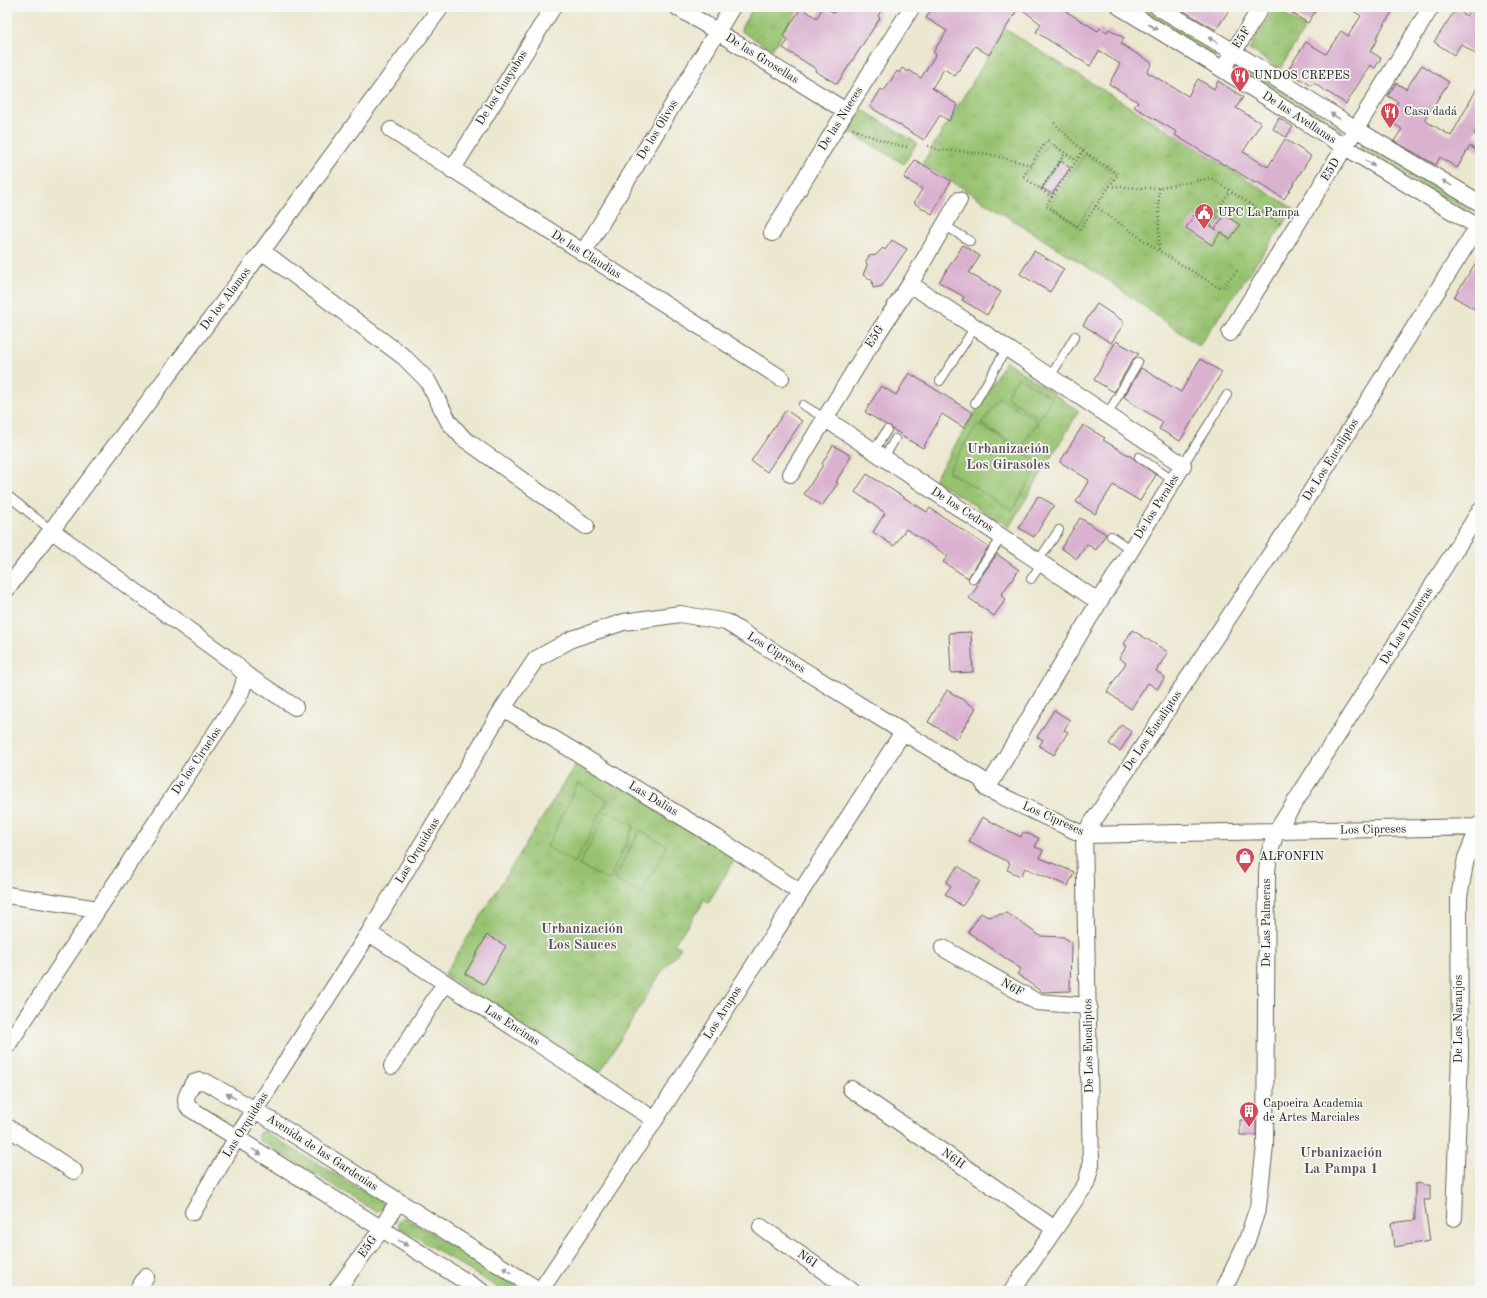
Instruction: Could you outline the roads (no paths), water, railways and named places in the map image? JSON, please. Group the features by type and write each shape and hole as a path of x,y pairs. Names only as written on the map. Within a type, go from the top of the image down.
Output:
{"street":[{"name":"De los Alamos","path":"7,589 262,251 441,7"},
{"name":"De los Guayabos","path":"452,170 553,7"},
{"name":"De las Grosellas","path":"677,7 717,32 842,117"},
{"name":"De los Olivos","path":"583,253 732,7"},
{"name":"De las Nueces","path":"772,233 842,117 912,7"},
{"name":"De las Avellanas","path":"1120,7 1222,69 1345,147 1479,226"},
{"name":"De las Avellanas","path":"1158,7 1234,52 1356,129 1480,203"},
{"name":"E5F","path":"1222,69 1261,7"},
{"name":"E5D","path":"1230,332 1431,7"},
{"name":"De las Claudias","path":"391,130 781,378"},
{"name":"E5G","path":"791,474 867,350 910,284 959,200"},
{"name":"De Los Eucaliptos","path":"1012,1291 1086,1184 1090,1175 1089,1006 1084,835 1286,531 1479,226"},
{"path":"262,251 404,357 427,380 449,422 463,438 586,526"},
{"name":"De los Perales","path":"910,284 1183,465 987,789"},
{"name":"De los Cedros","path":"826,419 1099,602"},
{"name":"De Las Palmeras","path":"1223,1291 1246,1243 1258,1206 1265,1146 1267,872 1269,855 1276,832 1480,511"},
{"path":"51,530 220,652 245,674 295,707"},
{"name":"Las Orquideas","path":"193,1212 236,1139 369,933 503,708 536,659 572,639 624,622 680,614 726,622"},
{"name":"Los Cipreses","path":"726,622 981,779 987,789 1084,835 1276,832 1479,826"},
{"name":"De los Ciruelos","path":"7,1046 239,698 244,685 245,674"},
{"name":"Las Dalias","path":"503,708 717,838 800,892"},
{"name":"Los Arupos","path":"540,1291 656,1120 903,732"},
{"name":"De Los Naranjos","path":"1454,1218 1460,1055 1459,897 1466,858 1479,826"},
{"path":"7,895 98,909"},
{"name":"Las Encinas","path":"369,933 656,1120"},
{"name":"N6F","path":"942,948 1037,1002 1089,1006"},
{"path":"392,1066 445,983"},
{"name":"Avenida de las Gardenias","path":"481,1291 381,1230 189,1108 185,1099 193,1083 199,1081 206,1082 255,1110 540,1291"},
{"name":"N6H","path":"851,1089 1055,1230"},
{"path":"7,1127 74,1171"},
{"name":"E5G","path":"336,1291 381,1230 398,1201"},
{"name":"N6I","path":"761,1227 852,1291"},
{"path":"137,1291 146,1277"}],"lane":[{"path":"944,225 970,241"},
{"path":"940,381 975,327"},
{"path":"1050,377 1075,336"},
{"path":"975,403 1007,348"},
{"path":"1107,415 1138,362"},
{"path":"1183,465 1227,395"},
{"path":"803,405 826,419"},
{"path":"879,454 888,430"},
{"path":"879,454 895,438"},
{"path":"1139,457 1174,481"},
{"path":"7,495 51,530"},
{"path":"1031,579 1059,530"},
{"path":"1110,536 1131,550"},
{"path":"973,579 1002,537"}],"place":[{"name":"UNDOS CREPES","path":"1240,93"},
{"name":"Casa dadá","path":"1390,129"},
{"name":"UPC La Pampa","path":"1204,230"},
{"name":"ALFONFIN","path":"1245,874"},
{"name":"Capoeira Academia de Artes Marciales","path":"1249,1128"}],"district":[{"name":"Urbanización Los Girasoles","path":"1008,458"},
{"name":"Urbanización Los Sauces","path":"582,938"},
{"name":"Urbanización La Pampa 1","path":"1341,1162"}]}
